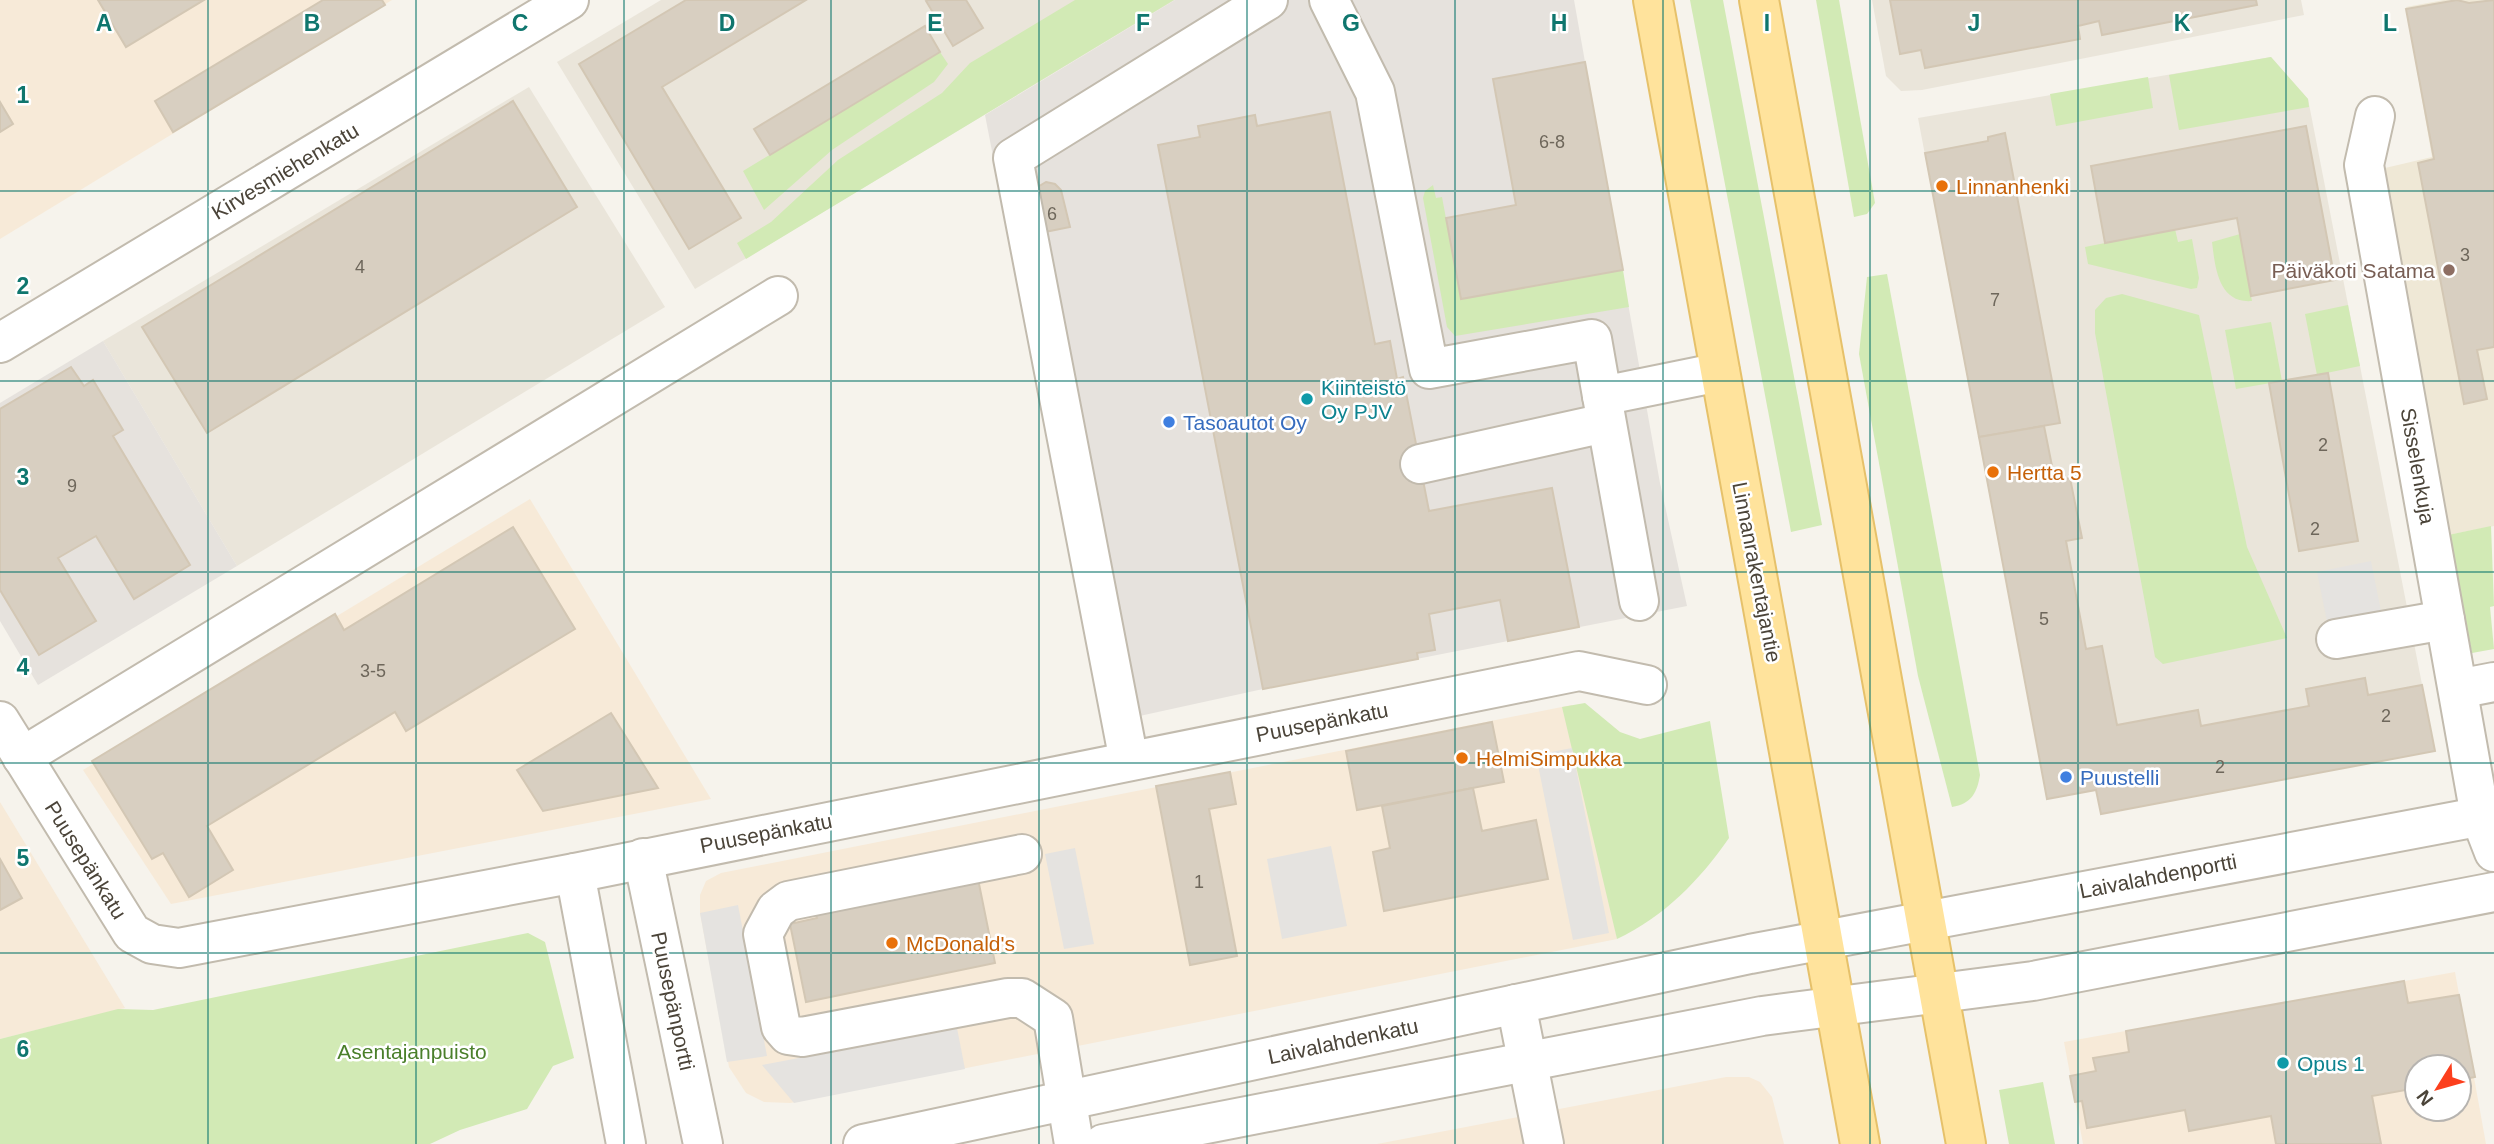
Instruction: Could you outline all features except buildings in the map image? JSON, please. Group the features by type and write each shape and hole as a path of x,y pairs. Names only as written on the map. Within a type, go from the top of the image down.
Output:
{"main road":[{"name":"Linnanrakentajantie","path":"1653,0 1860,1144"},
{"path":"1759,0 1966,1144"}],"street":[{"name":"Kirvesmiehenkatu","path":"0,343 569,0"},
{"path":"1129,761 1013,158 1268,0"},
{"path":"1329,0 1376,92 1429,369 1592,339 1639,601"},
{"name":"Sisselenkuja","path":"2375,117 2364,165 2445,620 2476,685 2487,815 2494,852"},
{"path":"22,757 778,296"},
{"path":"1420,464 1720,372"},
{"path":"2336,639 2445,620"},
{"name":"Puusepänkatu","path":"0,721 132,933 152,944 191,946 575,873 1579,671 1647,685"},
{"name":"Laivalahdenportti","path":"1823,941 2487,815"},
{"path":"1022,854 788,901 776,910 763,934 781,1027 788,1035 802,1037 1008,998 1022,998 1053,1018 1073,1144"},
{"name":"Puusepänportti","path":"643,858 704,1144"},
{"path":"575,873 626,1144"},
{"path":"1103,1144 1835,1004 2033,981 2494,892"},
{"name":"Laivalahdenkatu","path":"863,1144 1066,1101 1449,1011 1516,1004 1823,941"},
{"path":"1516,1004 1544,1144"},
{"path":"1449,1011 1462,1075"}],"shaded area":[{"path":"0,0 392,0 0,239"},
{"path":"661,0 1175,0 695,289 557,62"},
{"path":"1175,0 1574,0 1660,483 1687,606 1263,689 1103,724 985,115"},
{"path":"1872,0 2301,0 2304,15 1922,90 1901,91 1886,76"},
{"name":"Päiväkoti Satama","path":"2444,0 2494,0 2494,526 2448,535 2385,168 2432,157 2406,7"},
{"path":"2271,57 2308,99 2435,751 2101,814 2096,790 2047,799 1918,118"},
{"path":"529,87 665,307 237,566 103,341"},
{"path":"103,341 237,566 38,685 0,621 0,403"},
{"path":"530,499 711,799 171,904 83,770"},
{"path":"2371,561 2387,641 2333,651 2317,572"},
{"path":"1572,705 1617,939 790,1103 764,1102 746,1093 729,1067 700,913 700,895 706,881 721,873"},
{"path":"1572,748 1609,933 1573,940 1536,755"},
{"path":"0,802 125,1008 0,1039"},
{"path":"1331,846 1347,926 1282,939 1267,859"},
{"path":"1075,848 1094,944 1064,949 1045,854"},
{"path":"738,905 767,1056 727,1062 700,913"},
{"name":"Opus 1","path":"2455,972 2470,1053 2403,1053 2403,1123 2473,1123 2473,1072 2486,1144 2083,1144 2064,1042"},
{"path":"957,1028 965,1069 794,1103 762,1065"},
{"path":"1726,1077 1749,1077 1760,1082 1772,1097 1784,1144 1377,1144"}],"green space":[{"path":"1075,0 1174,0 746,259 737,243 771,222 838,160 942,93 970,63"},
{"path":"1690,0 1723,0 1822,525 1791,532"},
{"path":"1816,0 1839,0 1875,203 1867,214 1854,217"},
{"path":"940,52 948,64 934,82 832,150 764,210 743,171"},
{"path":"2271,57 2308,99 2309,107 2179,130 2169,75"},
{"path":"2148,77 2153,108 2056,126 2050,94"},
{"path":"1433,185 1436,198 1442,197 1461,299 1623,270 1629,307 1455,336 1447,327 1423,198 1425,191"},
{"path":"2175,229 2178,242 2192,239 2199,278 2197,288 2191,289 2088,264 2085,247"},
{"path":"2240,234 2252,301 2241,300 2225,290 2215,262 2212,242"},
{"path":"1887,274 1980,775 1972,797 1952,807 1918,676 1859,354 1867,277"},
{"path":"2122,294 2199,315 2247,547 2287,638 2163,664 2155,657 2095,333 2095,310 2106,298"},
{"path":"2348,305 2360,366 2317,375 2305,314"},
{"path":"2271,322 2282,381 2236,389 2225,330"},
{"path":"2491,526 2494,606 2490,607 2494,649 2472,653 2448,535"},
{"path":"1585,703 1620,732 1640,739 1710,721 1729,838 1680,896 1650,920 1617,939 1562,707"},
{"name":"Asentajanpuisto","path":"528,933 545,942 574,1058 553,1066 527,1109 460,1130 430,1144 0,1144 0,1039 118,1009 153,1010"},
{"path":"2043,1082 2055,1144 2009,1144 1999,1090"}],"place":[{"name":"Linnanhenki","path":"1942,186"},
{"name":"Päiväkoti Satama","path":"2449,270"},
{"name":"Kiinteistö Oy PJV","path":"1307,399"},
{"name":"Tasoautot Oy","path":"1169,422"},
{"name":"Hertta 5","path":"1993,472"},
{"name":"HelmiSimpukka","path":"1462,758"},
{"name":"Puustelli","path":"2066,777"},
{"name":"McDonald's","path":"892,943"},
{"name":"Opus 1","path":"2283,1063"}]}
